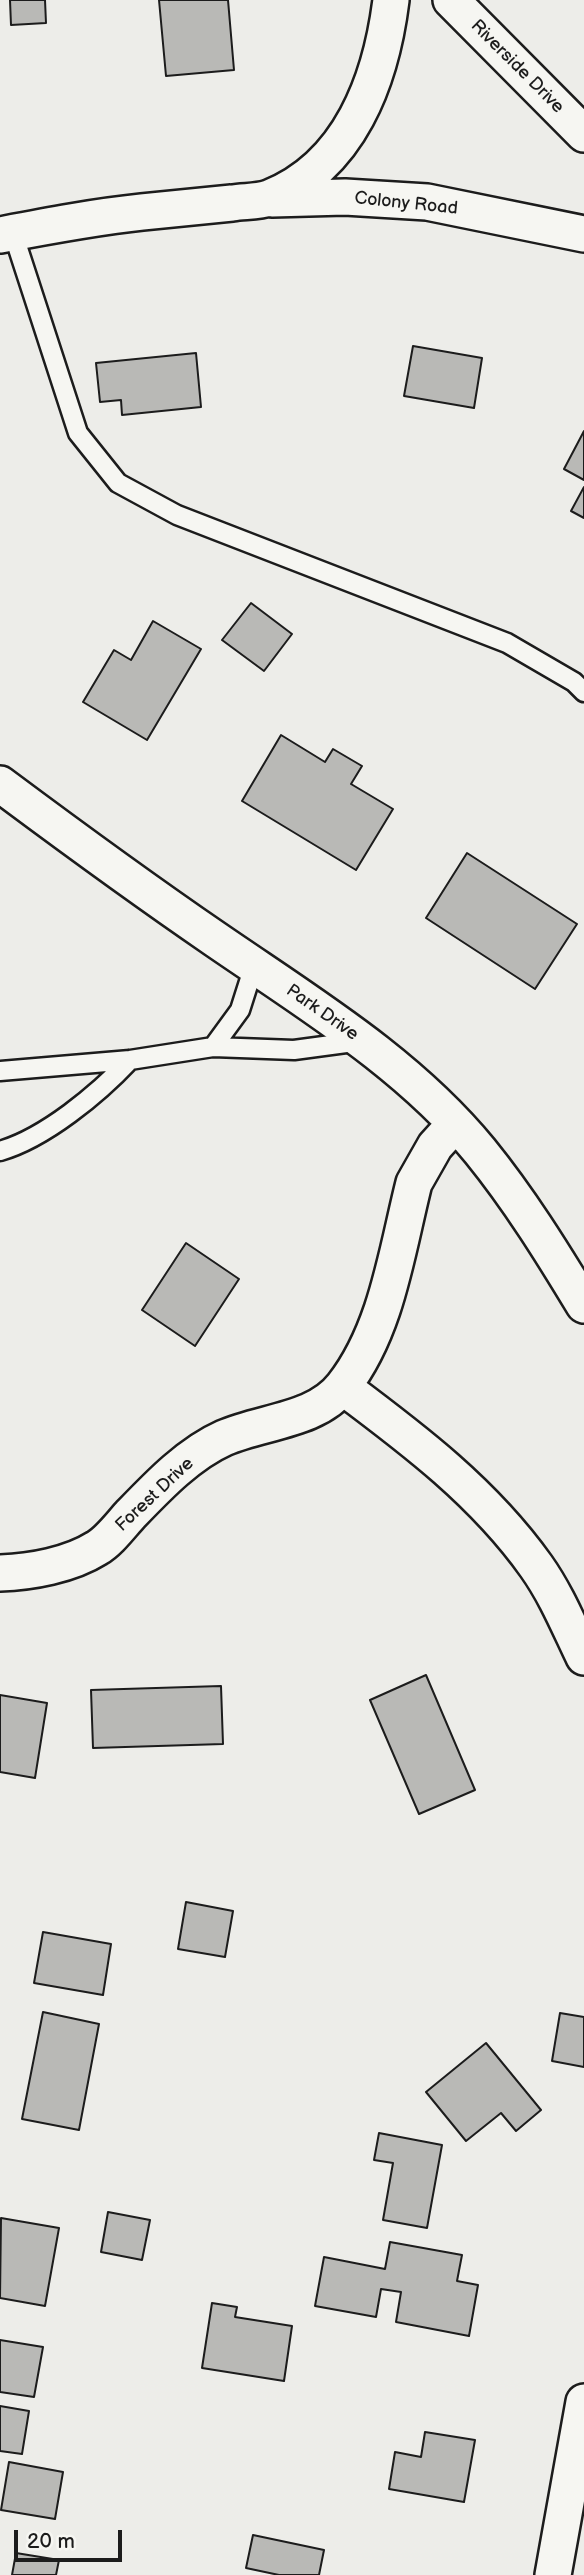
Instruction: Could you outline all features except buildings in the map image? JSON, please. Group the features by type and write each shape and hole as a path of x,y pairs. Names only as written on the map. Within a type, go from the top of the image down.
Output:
{"street":[{"name":"Colony Road","path":"267,199 313,173 330,157 354,123 369,92 387,36 391,0"},
{"name":"Riverside Drive","path":"450,0 584,134"},
{"name":"Colony Road","path":"6,234 107,216 267,199 345,197 427,202 584,234"},
{"name":"Park Drive","path":"0,784 361,1041 409,1079 479,1151 543,1237 584,1305"},
{"name":"Forest Drive","path":"0,1573 62,1563 100,1547 158,1486 201,1452 224,1438 327,1405 359,1363 380,1314 414,1183 435,1146 455,1124"},
{"path":"343,1387 426,1450 484,1502 536,1566 584,1657"},
{"path":"553,2575 584,2402"}],"lane":[{"path":"6,234 78,433 118,483 177,515 507,643 574,682 584,692"},
{"path":"213,1047 240,1010 254,966"},
{"path":"0,1071 130,1060 213,1047 294,1050 361,1041"},
{"path":"0,1151 63,1119 107,1084 130,1060"}]}
